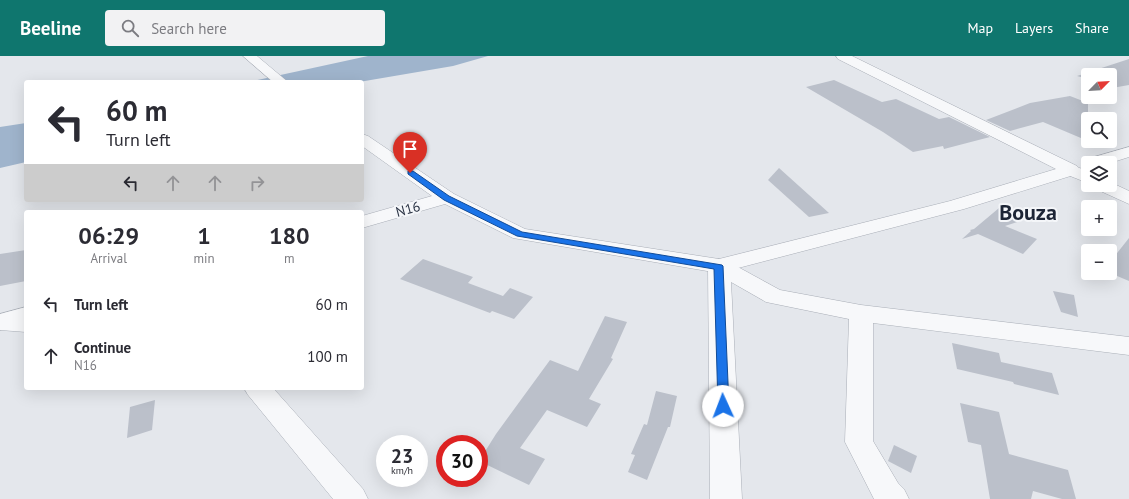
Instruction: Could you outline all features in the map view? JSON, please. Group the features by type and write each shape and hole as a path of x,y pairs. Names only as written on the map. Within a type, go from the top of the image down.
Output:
{"street":[{"path":"249,56 278,80"},
{"path":"842,56 1081,171"},
{"name":"N16","path":"364,140 447,198"},
{"path":"1116,156 1129,152"},
{"path":"719,266 957,205 1081,171"},
{"path":"1117,192 1129,198"},
{"path":"447,198 520,234 719,266 774,297 861,312 1129,346"},
{"name":"N16","path":"364,221 447,198"},
{"path":"719,266 726,499"},
{"path":"861,312 859,442 887,493 893,499"},
{"path":"0,322 24,315"},
{"path":"0,322 24,324"},
{"path":"258,390 290,425 352,499"}],"water":[{"path":"368,56 488,56 453,66 364,81 257,80"},
{"path":"24,123 24,162 0,168 0,127"}],"building":[{"path":"1129,59 1129,85 1117,87 1117,68 1101,68"},
{"path":"834,80 882,102 896,99 939,119 949,117 990,137 944,149 943,146 913,152 883,132 806,87"},
{"path":"1070,96 1081,100 1081,104 1088,104 1088,112 1081,112 1081,138 1043,122 1010,131 986,120 1030,103"},
{"path":"779,168 829,213 809,217 768,180"},
{"path":"999,208 1026,219 1005,226 1037,239 1023,254 978,234 962,239 971,231 970,230 974,229"},
{"path":"1129,238 1129,281 1117,276 1117,253"},
{"path":"24,250 24,281 0,286 0,254"},
{"path":"423,259 473,277 468,283 503,296 510,288 533,297 514,319 492,311 490,313 400,279"},
{"path":"1053,291 1074,295 1078,317 1061,312"},
{"path":"605,316 627,322 611,358 613,359 589,399 601,404 587,427 547,410 520,448 545,459 529,485 488,465 488,447 550,360 578,371"},
{"path":"952,343 999,353 1001,362 1052,373 1059,395 1014,384 1013,382 957,369"},
{"path":"656,391 677,396 670,427 668,427 647,480 628,472 635,455 631,454 644,424 647,425"},
{"path":"155,400 152,430 127,438 130,407"},
{"path":"960,403 999,412 1009,454 1068,470 1076,499 1062,499 1033,491 1031,499 990,499 981,445 968,442"},
{"path":"894,445 917,456 911,473 888,461"}],"district":[{"name":"Bouza","path":"1028,212"}],"route":[{"path":"410,173 447,198 520,234 719,266 723,406"}]}
